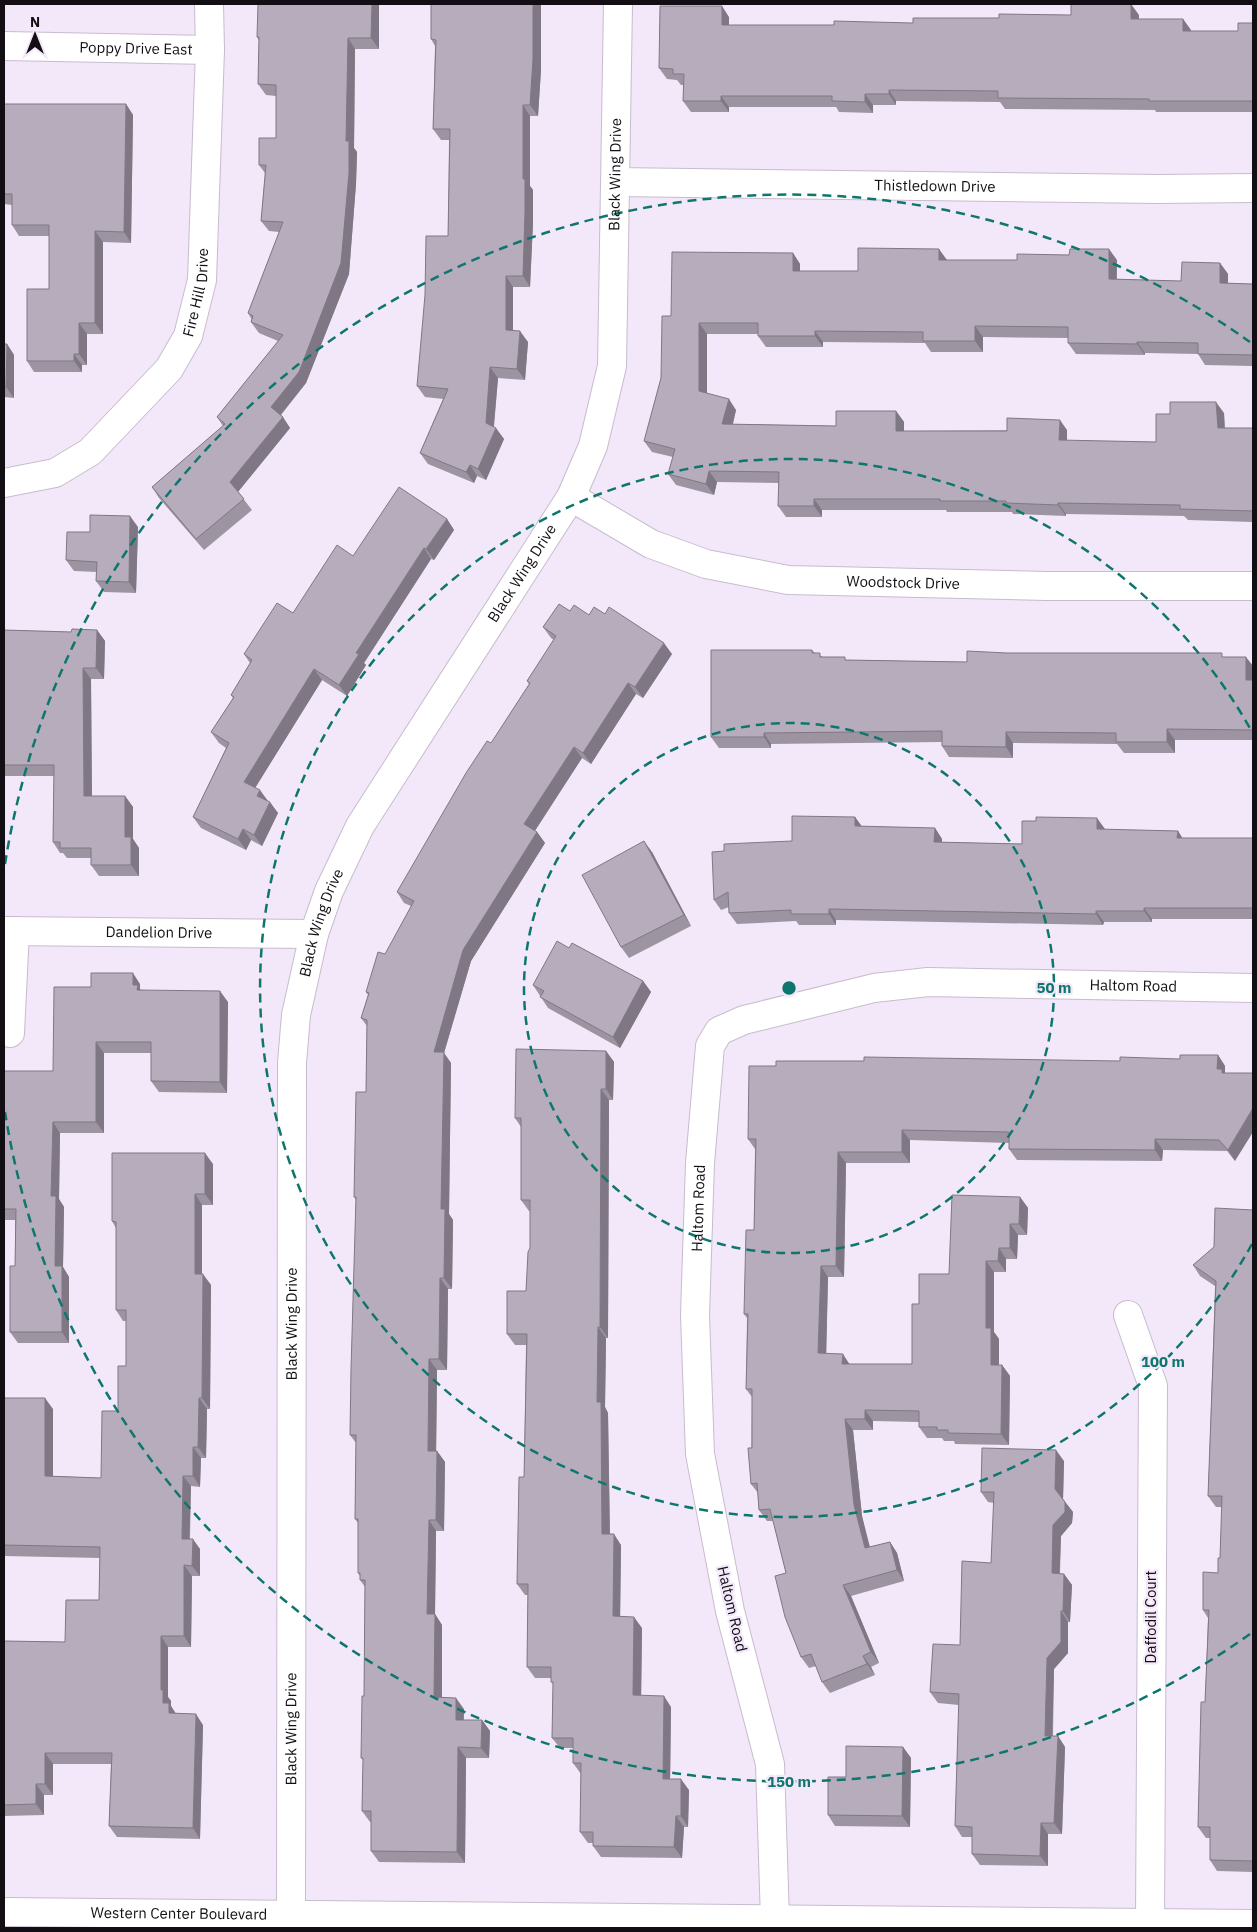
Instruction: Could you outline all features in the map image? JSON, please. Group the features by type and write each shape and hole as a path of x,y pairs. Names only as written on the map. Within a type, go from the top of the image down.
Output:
{"street":[{"name":"Fire Hill Drive","path":"4,483 55,473 90,452 169,369 188,336 202,280 210,50 209,4"},
{"name":"Black Wing Drive","path":"289,1924 292,1063 296,1015 314,934 328,891 360,826 571,497 593,446 612,366 618,4"},
{"name":"Poppy Drive East","path":"4,46 210,50"},
{"name":"Thistledown Drive","path":"616,182 1158,189 1253,188"},
{"name":"Woodstock Drive","path":"571,497 651,544 706,564 788,580 1047,586 1253,586"},
{"name":"Dandelion Drive","path":"10,931 314,934"},
{"path":"10,931 10,1033"},
{"name":"Haltom Road","path":"775,1920 770,1764 730,1611 700,1454 695,1315 700,1163 710,1046 720,1031 744,1020 874,988 928,982 1253,988"},
{"name":"Daffodil Court","path":"1128,1315 1152,1386 1150,1924"},
{"name":"Western Center Boulevard","path":"4,1912 289,1924 658,1924 775,1920 898,1925 1253,1924"}],"building":[{"path":"258,4 372,4 371,38 348,38 346,141 349,141 349,173 341,263 299,372 271,407 283,417 230,482 244,499 196,539 152,487 225,424 217,417 283,335 251,322 253,316 248,313 283,222 261,221 266,165 259,165 259,138 276,138 276,85 258,84"},
{"path":"431,4 533,4 533,59 530,105 523,105 525,212 523,276 506,276 506,330 520,331 517,369 490,367 486,423 496,428 478,469 470,465 466,472 420,453 448,389 417,386 425,295 426,236 448,236 450,129 433,129 436,40 431,39"},
{"path":"1071,4 1131,4 1131,19 1183,19 1183,31 1238,31 1238,23 1253,23 1253,101 998,98 998,91 889,90 889,94 865,94 865,102 832,101 832,96 721,96 721,101 683,101 684,74 673,74 673,69 659,68 660,6 722,6 722,25 834,25 834,21 913,23 913,18 999,18 999,14 1071,15"},
{"path":"4,104 126,104 124,232 95,231 95,323 79,323 79,354 74,354 74,361 27,361 27,289 49,289 49,225 12,225 12,194 4,194"},
{"path":"858,248 939,249 939,260 1017,260 1017,254 1069,255 1070,249 1109,249 1109,279 1181,281 1182,262 1220,263 1220,283 1253,284 1253,355 1198,354 1198,343 1068,343 1068,327 975,326 975,341 923,341 923,332 815,331 815,336 758,336 758,323 699,323 699,391 729,399 722,424 836,426 836,411 896,411 896,431 1007,431 1007,418 1060,420 1059,440 1156,442 1156,414 1170,414 1170,402 1216,402 1218,428 1253,428 1253,511 1180,509 1180,505 1058,503 1058,505 1006,503 1006,501 940,501 940,499 814,499 814,506 778,506 779,472 709,471 706,484 668,474 675,449 644,441 661,378 662,316 671,316 672,252 793,253 793,271 858,271"},
{"path":"4,344 7,344 6,387 4,387"},
{"path":"399,487 447,519 426,549 424,548 356,653 359,654 339,685 314,669 244,782 260,790 257,796 270,802 254,835 243,829 238,839 193,817 229,743 211,732 234,697 231,695 252,660 244,654 277,603 293,613 337,545 353,556"},
{"path":"90,515 130,516 129,582 96,581 97,562 66,560 67,532 90,532"},
{"path":"559,604 570,611 574,605 589,615 594,607 605,614 609,607 664,643 635,687 628,683 583,753 574,747 524,824 537,832 463,950 434,1052 444,1052 441,1209 445,1209 444,1278 440,1278 439,1359 429,1359 428,1451 437,1451 436,1520 429,1520 427,1614 435,1614 434,1697 456,1698 456,1720 482,1720 481,1748 458,1747 457,1852 371,1851 371,1811 362,1811 363,1758 361,1758 362,1696 364,1696 365,1580 360,1580 360,1573 358,1573 358,1519 355,1519 356,1435 350,1435 356,1197 354,1197 356,1092 366,1092 367,1020 361,1018 369,993 366,992 378,952 385,954 414,901 397,892 466,773 487,741 491,743 530,683 527,681 556,636 543,627"},
{"path":"72,629 97,630 96,668 83,668 84,796 125,796 125,837 131,837 131,865 91,865 91,848 60,848 60,842 53,842 54,765 4,765 4,630 71,632"},
{"path":"711,650 812,650 812,653 820,653 820,657 845,657 845,660 967,662 967,651 1007,653 1222,653 1222,657 1246,657 1246,680 1253,680 1253,730 1167,729 1167,742 1116,742 1116,733 1006,732 1006,747 942,746 942,731 764,733 764,737 711,737"},
{"path":"792,816 855,817 855,826 935,828 934,842 1022,844 1022,821 1036,821 1036,817 1097,818 1097,829 1178,831 1177,838 1253,838 1253,908 1144,908 1144,911 1096,911 1096,914 829,909 829,914 791,914 791,910 729,913 728,892 714,900 712,852 724,851 724,844 792,841"},
{"path":"644,841 684,915 621,947 582,875"},
{"path":"557,941 569,948 572,943 643,981 613,1037 540,997 544,991 533,985"},
{"path":"91,973 133,973 133,985 138,985 137,990 220,991 220,1082 151,1081 151,1042 96,1042 96,1122 53,1122 51,1196 56,1196 55,1266 62,1266 62,1332 10,1332 10,1266 15,1266 16,1209 4,1209 4,1071 53,1071 54,987 91,987"},
{"path":"516,1049 606,1051 606,1089 601,1089 600,1327 598,1327 597,1402 601,1402 602,1534 614,1534 613,1616 634,1617 633,1695 664,1696 663,1779 681,1779 681,1816 676,1816 674,1847 593,1846 593,1832 580,1832 581,1763 573,1763 573,1738 552,1738 553,1682 551,1682 551,1667 527,1667 528,1584 517,1584 519,1477 524,1477 527,1334 507,1334 507,1291 526,1291 528,1252 530,1248 530,1200 521,1200 521,1118 515,1118"},
{"path":"1180,1055 1218,1055 1217,1069 1222,1069 1222,1073 1253,1073 1253,1108 1228,1150 1219,1140 1155,1139 1155,1150 1009,1149 1009,1132 902,1130 902,1152 838,1152 836,1266 821,1266 818,1353 843,1354 842,1364 912,1364 912,1304 919,1304 919,1274 949,1274 952,1195 1020,1197 1019,1224 1010,1224 1010,1248 999,1248 998,1261 986,1261 986,1328 991,1328 991,1365 1002,1365 1001,1434 948,1433 948,1430 937,1430 937,1427 919,1427 919,1411 865,1410 865,1419 845,1419 854,1505 865,1548 890,1542 897,1570 843,1585 871,1652 863,1656 867,1664 822,1682 811,1654 801,1657 785,1617 775,1576 786,1573 770,1509 759,1510 757,1483 751,1484 748,1448 752,1448 752,1389 746,1389 748,1314 744,1314 746,1230 754,1230 756,1139 748,1139 749,1066 776,1066 776,1061 864,1061 864,1057 1120,1061 1120,1057 1180,1059"},
{"path":"112,1153 205,1153 205,1194 195,1194 195,1274 203,1274 202,1398 199,1398 198,1447 193,1447 193,1476 183,1476 182,1539 193,1539 192,1566 184,1565 184,1636 161,1636 161,1690 163,1690 163,1703 169,1703 169,1713 196,1714 193,1828 109,1826 112,1753 45,1753 45,1784 36,1784 36,1804 4,1805 4,1641 65,1642 66,1600 99,1600 100,1547 4,1545 4,1398 45,1398 45,1476 101,1478 102,1411 118,1411 118,1366 126,1366 126,1310 116,1310 116,1222 112,1221"},
{"path":"1215,1208 1253,1210 1253,1861 1210,1860 1210,1827 1198,1827 1201,1702 1205,1702 1209,1610 1203,1610 1203,1572 1218,1573 1222,1496 1208,1496 1216,1281 1193,1265 1214,1247"},
{"path":"982,1448 1056,1450 1055,1489 1065,1502 1065,1512 1053,1525 1052,1573 1064,1574 1061,1642 1047,1658 1045,1736 1058,1736 1054,1823 1041,1823 1040,1856 972,1854 972,1827 955,1826 959,1694 930,1692 933,1644 960,1645 962,1561 991,1563 994,1492 981,1492"},
{"path":"846,1746 903,1747 902,1816 828,1815 828,1777 846,1777"}]}
